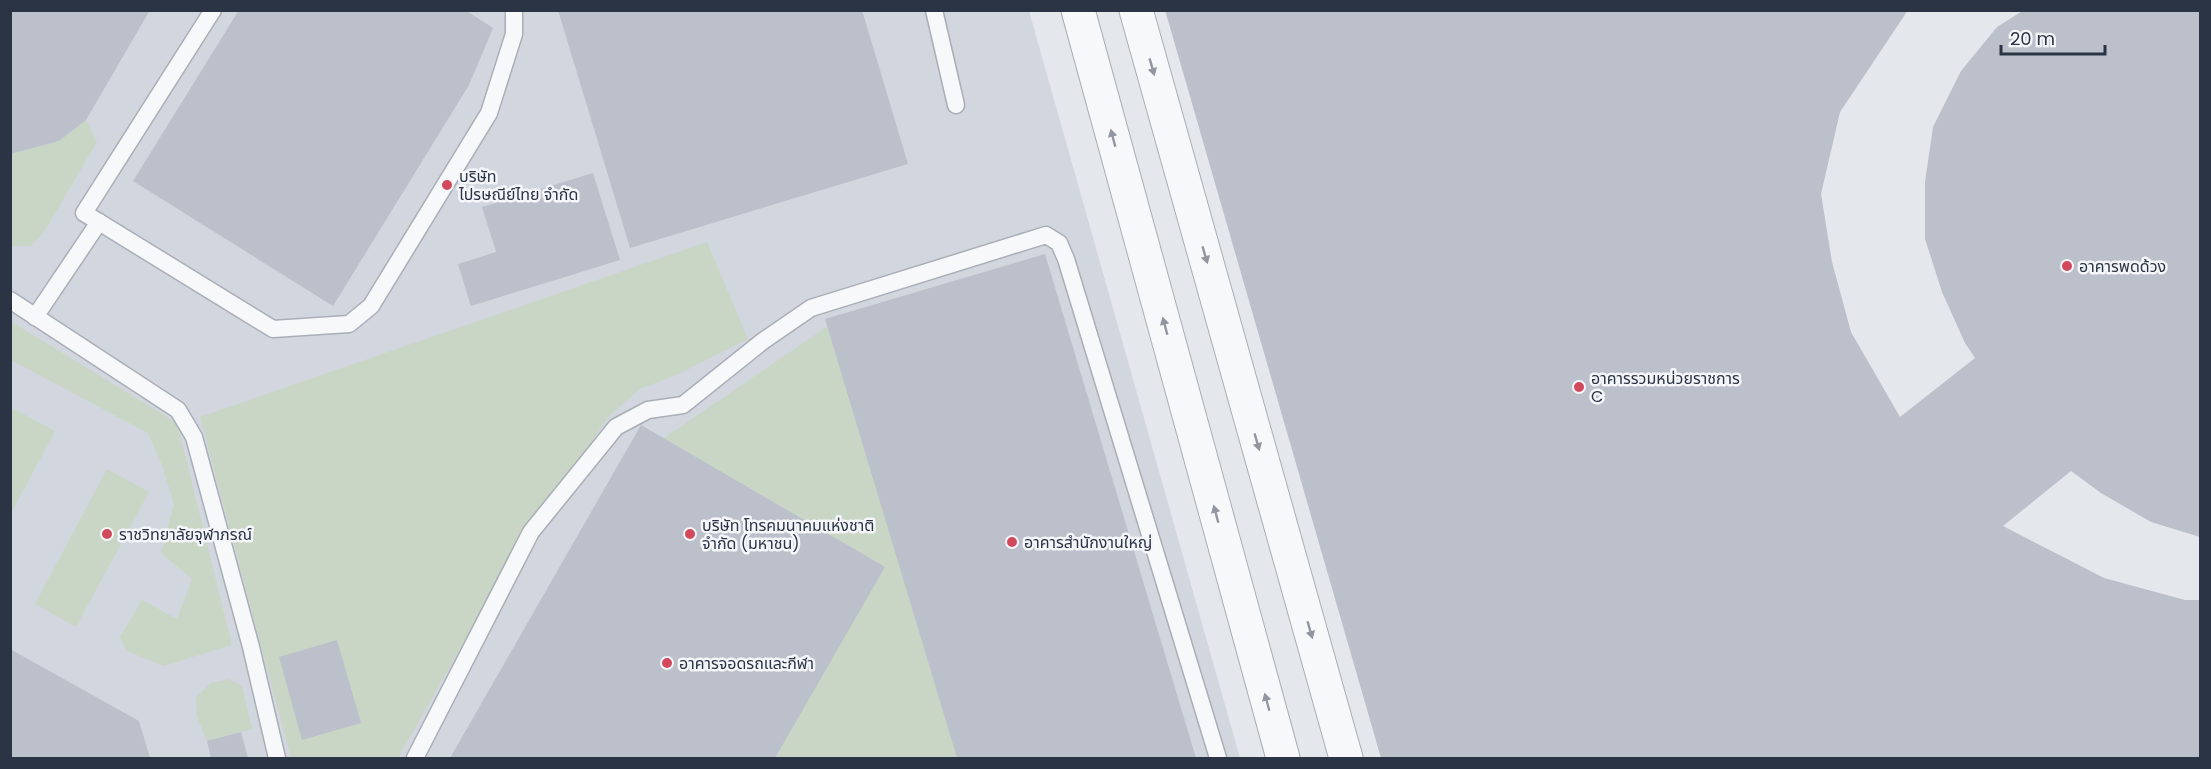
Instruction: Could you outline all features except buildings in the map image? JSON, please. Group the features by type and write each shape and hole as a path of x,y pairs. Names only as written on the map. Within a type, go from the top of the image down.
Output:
{"street":[{"path":"1078,10 1283,759"},
{"path":"1136,10 1346,759"}],"lane":[{"path":"213,10 84,213 273,329 349,324 371,306 489,113 514,34 514,10"},
{"path":"934,10 956,105"},
{"path":"35,317 99,222"},
{"path":"415,759 531,532 616,427 648,410 683,405 763,341 811,308 1046,235 1059,243 1066,259 1218,759"},
{"path":"10,300 178,410 194,437 251,647 277,759"}],"shaded area":[{"path":"10,11 1029,11 1240,758 11,758"}],"green space":[{"path":"86,120 97,142 44,232 31,246 11,246 11,154 59,141"},
{"path":"707,242 748,339 681,373 640,389 608,417 502,575 398,758 291,758 200,417"},
{"path":"10,321 177,423 232,645 163,666 127,651 120,637 142,600 177,619 192,579 161,553 174,504 162,465 148,433 11,360"},
{"name":"อาคารจอดรถและกีฬา","path":"828,326 957,758 470,758 664,438"},
{"path":"14,409 55,431 11,513 10,415"},
{"path":"107,469 149,492 76,627 35,604"},
{"path":"229,679 242,686 252,729 207,741 197,716 196,697 211,683"}],"place":[{"name":"บริษัท ไปรษณีย์ไทย จำกัด","path":"447,185"},
{"name":"อาคารพดด้วง","path":"2067,266"},
{"name":"อาคารรวมหน่วยราชการ C","path":"1579,387"},
{"name":"ราชวิทยาลัยจุฬาภรณ์","path":"107,534"},
{"name":"บริษัท โทรคมนาคมแห่งชาติ จำกัด (มหาชน)","path":"690,534"},
{"name":"อาคารสำนักงานใหญ่","path":"1012,542"},
{"name":"อาคารจอดรถและกีฬา","path":"667,663"}]}
